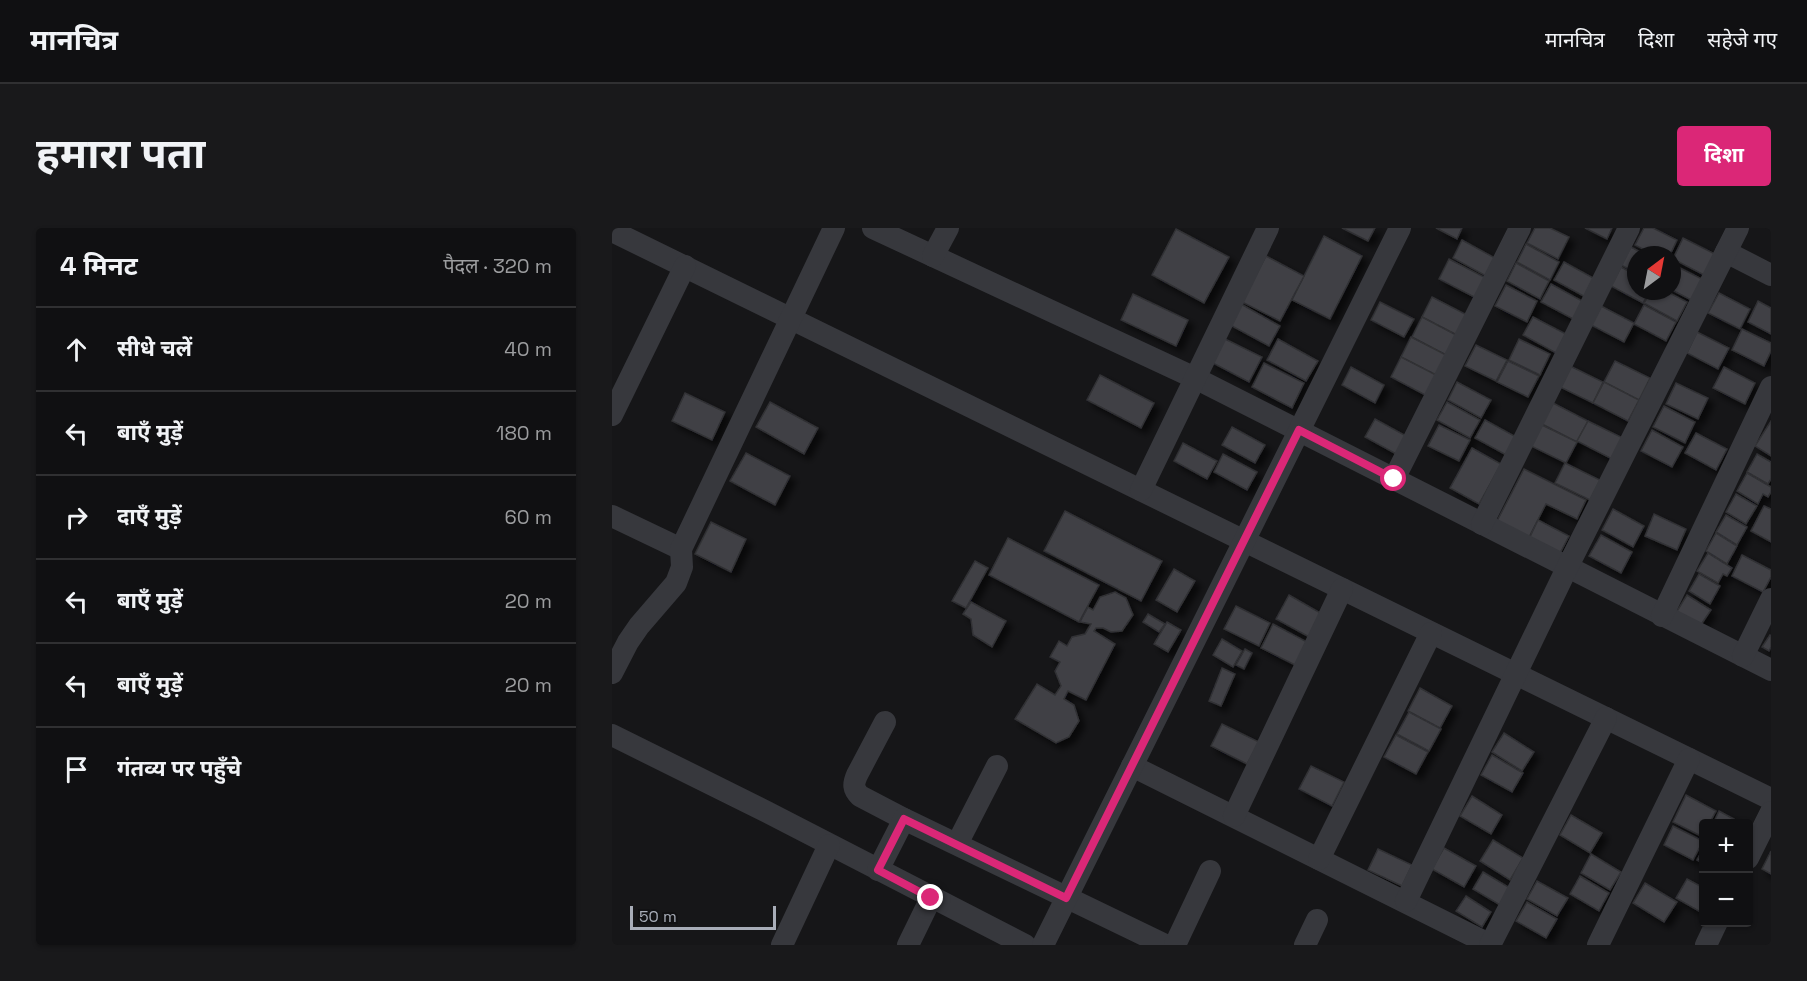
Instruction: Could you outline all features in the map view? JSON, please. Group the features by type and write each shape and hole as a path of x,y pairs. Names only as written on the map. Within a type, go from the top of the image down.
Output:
{"street":[{"path":"612,673 639,626 676,583 682,567 681,549 834,228"},
{"path":"873,228 1195,378 1771,670"},
{"path":"933,256 948,228"},
{"path":"1141,490 1268,228"},
{"path":"1043,945 1400,228"},
{"path":"1394,479 1520,228"},
{"path":"1482,524 1629,228"},
{"path":"1406,902 1567,568 1738,228"},
{"path":"612,231 1771,800"},
{"path":"1726,252 1771,275"},
{"path":"612,415 685,267"},
{"path":"1662,616 1771,387"},
{"path":"612,516 681,549"},
{"path":"1234,816 1342,589"},
{"path":"1743,656 1771,599"},
{"path":"1318,859 1431,633"},
{"path":"1132,765 1491,945 1606,718"},
{"path":"885,722 856,775 853,784 860,796 1165,945"},
{"path":"612,735 1025,945"},
{"path":"1598,945 1689,759"},
{"path":"957,844 997,766"},
{"path":"1753,850 1771,812"},
{"path":"878,870 904,819"},
{"path":"782,945 829,844"},
{"path":"1175,945 1210,871"},
{"path":"908,945 931,898"},
{"path":"1305,945 1317,920"},
{"path":"1706,945 1715,927"}],"building":[{"path":"1342,228 1375,228 1368,241"},
{"path":"1436,228 1462,228 1457,239"},
{"path":"1535,228 1550,228 1569,237 1558,259 1527,243"},
{"path":"1585,228 1612,228 1607,239"},
{"path":"1644,228 1653,228 1677,240 1674,246 1635,245"},
{"path":"1176,229 1229,257 1204,303 1152,275"},
{"path":"1324,236 1362,256 1330,319 1292,300"},
{"path":"1683,238 1715,254 1704,275 1681,263 1679,246"},
{"path":"1462,240 1495,258 1486,276 1453,258"},
{"path":"1526,244 1559,262 1550,280 1517,262"},
{"path":"1627,254 1627,268 1621,265"},
{"path":"1266,256 1304,276 1280,321 1242,302"},
{"path":"1449,259 1486,278 1476,298 1439,279"},
{"path":"1564,262 1597,280 1587,298 1554,280"},
{"path":"1516,263 1549,281 1540,299 1507,281"},
{"path":"1621,267 1627,270 1627,294 1611,286"},
{"path":"1681,268 1702,279 1691,300 1681,295"},
{"path":"1551,284 1584,302 1575,320 1541,302"},
{"path":"1506,285 1537,301 1527,322 1495,306"},
{"path":"1719,293 1750,309 1740,329 1708,313"},
{"path":"1133,294 1188,320 1176,346 1121,320"},
{"path":"1432,297 1469,316 1459,336 1422,317"},
{"path":"1681,299 1687,302 1677,321 1644,303 1646,300"},
{"path":"1758,301 1771,308 1771,334 1748,322"},
{"path":"1380,302 1414,319 1404,337 1371,320"},
{"path":"1241,304 1280,326 1269,346 1230,325"},
{"path":"1644,305 1676,322 1666,341 1634,324"},
{"path":"1601,306 1634,323 1624,342 1591,325"},
{"path":"1422,317 1458,336 1448,356 1412,337"},
{"path":"1533,317 1566,334 1556,353 1523,335"},
{"path":"1742,329 1771,343 1771,351 1764,366 1732,350"},
{"path":"1697,332 1729,348 1718,369 1687,353"},
{"path":"1221,337 1262,357 1249,382 1209,361"},
{"path":"1411,337 1448,356 1438,376 1401,357"},
{"path":"1278,339 1318,361 1306,381 1267,360"},
{"path":"1519,339 1550,354 1540,375 1509,360"},
{"path":"1476,345 1507,360 1496,381 1465,366"},
{"path":"1401,357 1438,376 1427,396 1391,377"},
{"path":"1508,361 1539,376 1528,397 1497,382"},
{"path":"1615,361 1650,378 1639,400 1604,382"},
{"path":"1264,363 1304,383 1292,408 1252,387"},
{"path":"1568,365 1603,382 1593,403 1558,386"},
{"path":"1351,367 1384,385 1375,403 1342,385"},
{"path":"1724,367 1755,383 1745,404 1713,388"},
{"path":"1100,375 1154,403 1141,428 1087,400"},
{"path":"1457,382 1491,400 1481,418 1448,400"},
{"path":"1604,382 1639,400 1628,421 1593,403"},
{"path":"1676,383 1708,398 1698,419 1666,404"},
{"path":"685,393 725,412 712,440 672,421"},
{"path":"770,402 818,428 804,454 756,427"},
{"path":"1447,402 1480,420 1470,438 1437,420"},
{"path":"1553,403 1588,421 1577,442 1542,424"},
{"path":"1664,406 1695,422 1685,443 1653,427"},
{"path":"1375,419 1408,437 1398,455 1365,437"},
{"path":"1485,420 1518,438 1508,456 1475,438"},
{"path":"1588,421 1623,438 1612,459 1577,441"},
{"path":"1771,421 1771,456 1755,446"},
{"path":"1439,425 1470,440 1459,461 1428,446"},
{"path":"1542,425 1577,442 1566,463 1531,446"},
{"path":"1232,427 1265,445 1255,463 1222,445"},
{"path":"1652,430 1683,447 1672,467 1641,451"},
{"path":"1696,433 1727,449 1716,470 1685,453"},
{"path":"1183,443 1217,461 1207,479 1174,461"},
{"path":"1472,448 1501,464 1479,504 1450,488"},
{"path":"746,453 790,476 775,505 730,481"},
{"path":"1223,454 1257,472 1247,490 1214,472"},
{"path":"1757,454 1771,462 1771,479 1768,484 1747,472"},
{"path":"1565,463 1600,480 1590,500 1555,483"},
{"path":"1524,469 1586,500 1577,519 1546,504 1527,541 1495,525"},
{"path":"1747,473 1771,487 1768,497 1763,494 1758,504 1737,491"},
{"path":"1736,494 1757,506 1746,524 1726,512"},
{"path":"1764,506 1771,509 1771,542 1751,531"},
{"path":"1613,509 1644,526 1633,547 1602,530"},
{"path":"1065,511 1162,561 1141,601 1044,551"},
{"path":"1654,514 1686,529 1677,550 1645,536"},
{"path":"1726,515 1747,527 1737,545 1716,532"},
{"path":"1538,520 1569,536 1558,557 1528,541"},
{"path":"711,522 746,539 731,572 695,554"},
{"path":"1716,533 1737,546 1727,564 1706,551"},
{"path":"1601,535 1632,552 1621,573 1589,556"},
{"path":"1008,538 1099,585 1079,622 989,575"},
{"path":"1708,553 1732,568 1727,576 1723,574 1718,583 1697,571"},
{"path":"1742,555 1771,570 1771,577 1763,592 1732,576"},
{"path":"975,561 988,568 966,608 952,601"},
{"path":"1174,569 1195,581 1177,612 1156,600"},
{"path":"1699,574 1720,586 1710,604 1689,591"},
{"path":"1115,592 1126,598 1133,615 1122,631 1111,632 1103,628 1096,628 1094,631 1115,644 1086,700 1068,691 1064,699 1074,705 1079,721 1069,737 1056,743 1015,719 1037,684 1055,695 1061,686 1055,671 1060,662 1050,657 1059,641 1067,646 1072,637 1085,634 1091,624 1080,622 1088,607 1093,610 1100,597"},
{"path":"1289,595 1324,615 1311,638 1276,619"},
{"path":"1687,595 1711,610 1698,629 1674,616"},
{"path":"971,602 1006,621 992,647 973,635 971,619 963,614"},
{"path":"1236,606 1270,623 1259,646 1224,629"},
{"path":"1148,614 1165,624 1159,632 1143,622"},
{"path":"1167,622 1181,630 1168,652 1154,644"},
{"path":"1273,624 1307,642 1295,665 1261,648"},
{"path":"1770,635 1771,647 1769,651 1762,647"},
{"path":"1222,639 1242,651 1233,667 1213,655"},
{"path":"1245,649 1252,653 1244,669 1236,665"},
{"path":"1222,668 1235,674 1221,706 1209,701"},
{"path":"1420,688 1452,706 1440,728 1408,711"},
{"path":"1409,712 1441,729 1429,751 1397,734"},
{"path":"1222,724 1259,742 1247,764 1211,746"},
{"path":"1504,733 1534,752 1522,771 1492,752"},
{"path":"1396,735 1428,752 1416,774 1384,757"},
{"path":"1492,755 1523,773 1512,792 1481,775"},
{"path":"1311,766 1344,782 1332,806 1299,789"},
{"path":"1686,795 1716,811 1712,819 1699,819 1699,835 1673,822"},
{"path":"1472,796 1502,815 1491,834 1460,816"},
{"path":"1719,811 1734,819 1715,819"},
{"path":"1571,815 1602,833 1590,853 1560,835"},
{"path":"1673,826 1699,839 1699,849 1693,860 1664,845"},
{"path":"1493,840 1523,858 1510,880 1480,861"},
{"path":"1444,848 1476,866 1464,887 1432,869"},
{"path":"1378,849 1412,865 1402,886 1368,870"},
{"path":"1771,851 1771,874 1762,869"},
{"path":"1591,854 1621,872 1610,890 1581,873"},
{"path":"1483,872 1510,888 1500,905 1473,889"},
{"path":"1580,876 1609,893 1599,911 1570,894"},
{"path":"1687,879 1699,885 1699,911 1676,898"},
{"path":"1537,881 1568,898 1557,916 1527,899"},
{"path":"1645,883 1677,902 1664,922 1633,903"},
{"path":"1466,896 1491,912 1482,927 1456,911"},
{"path":"1527,902 1557,919 1546,938 1516,921"}],"route":[{"path":"931,898 878,870 904,819 1066,898 1299,430 1394,479"}]}
